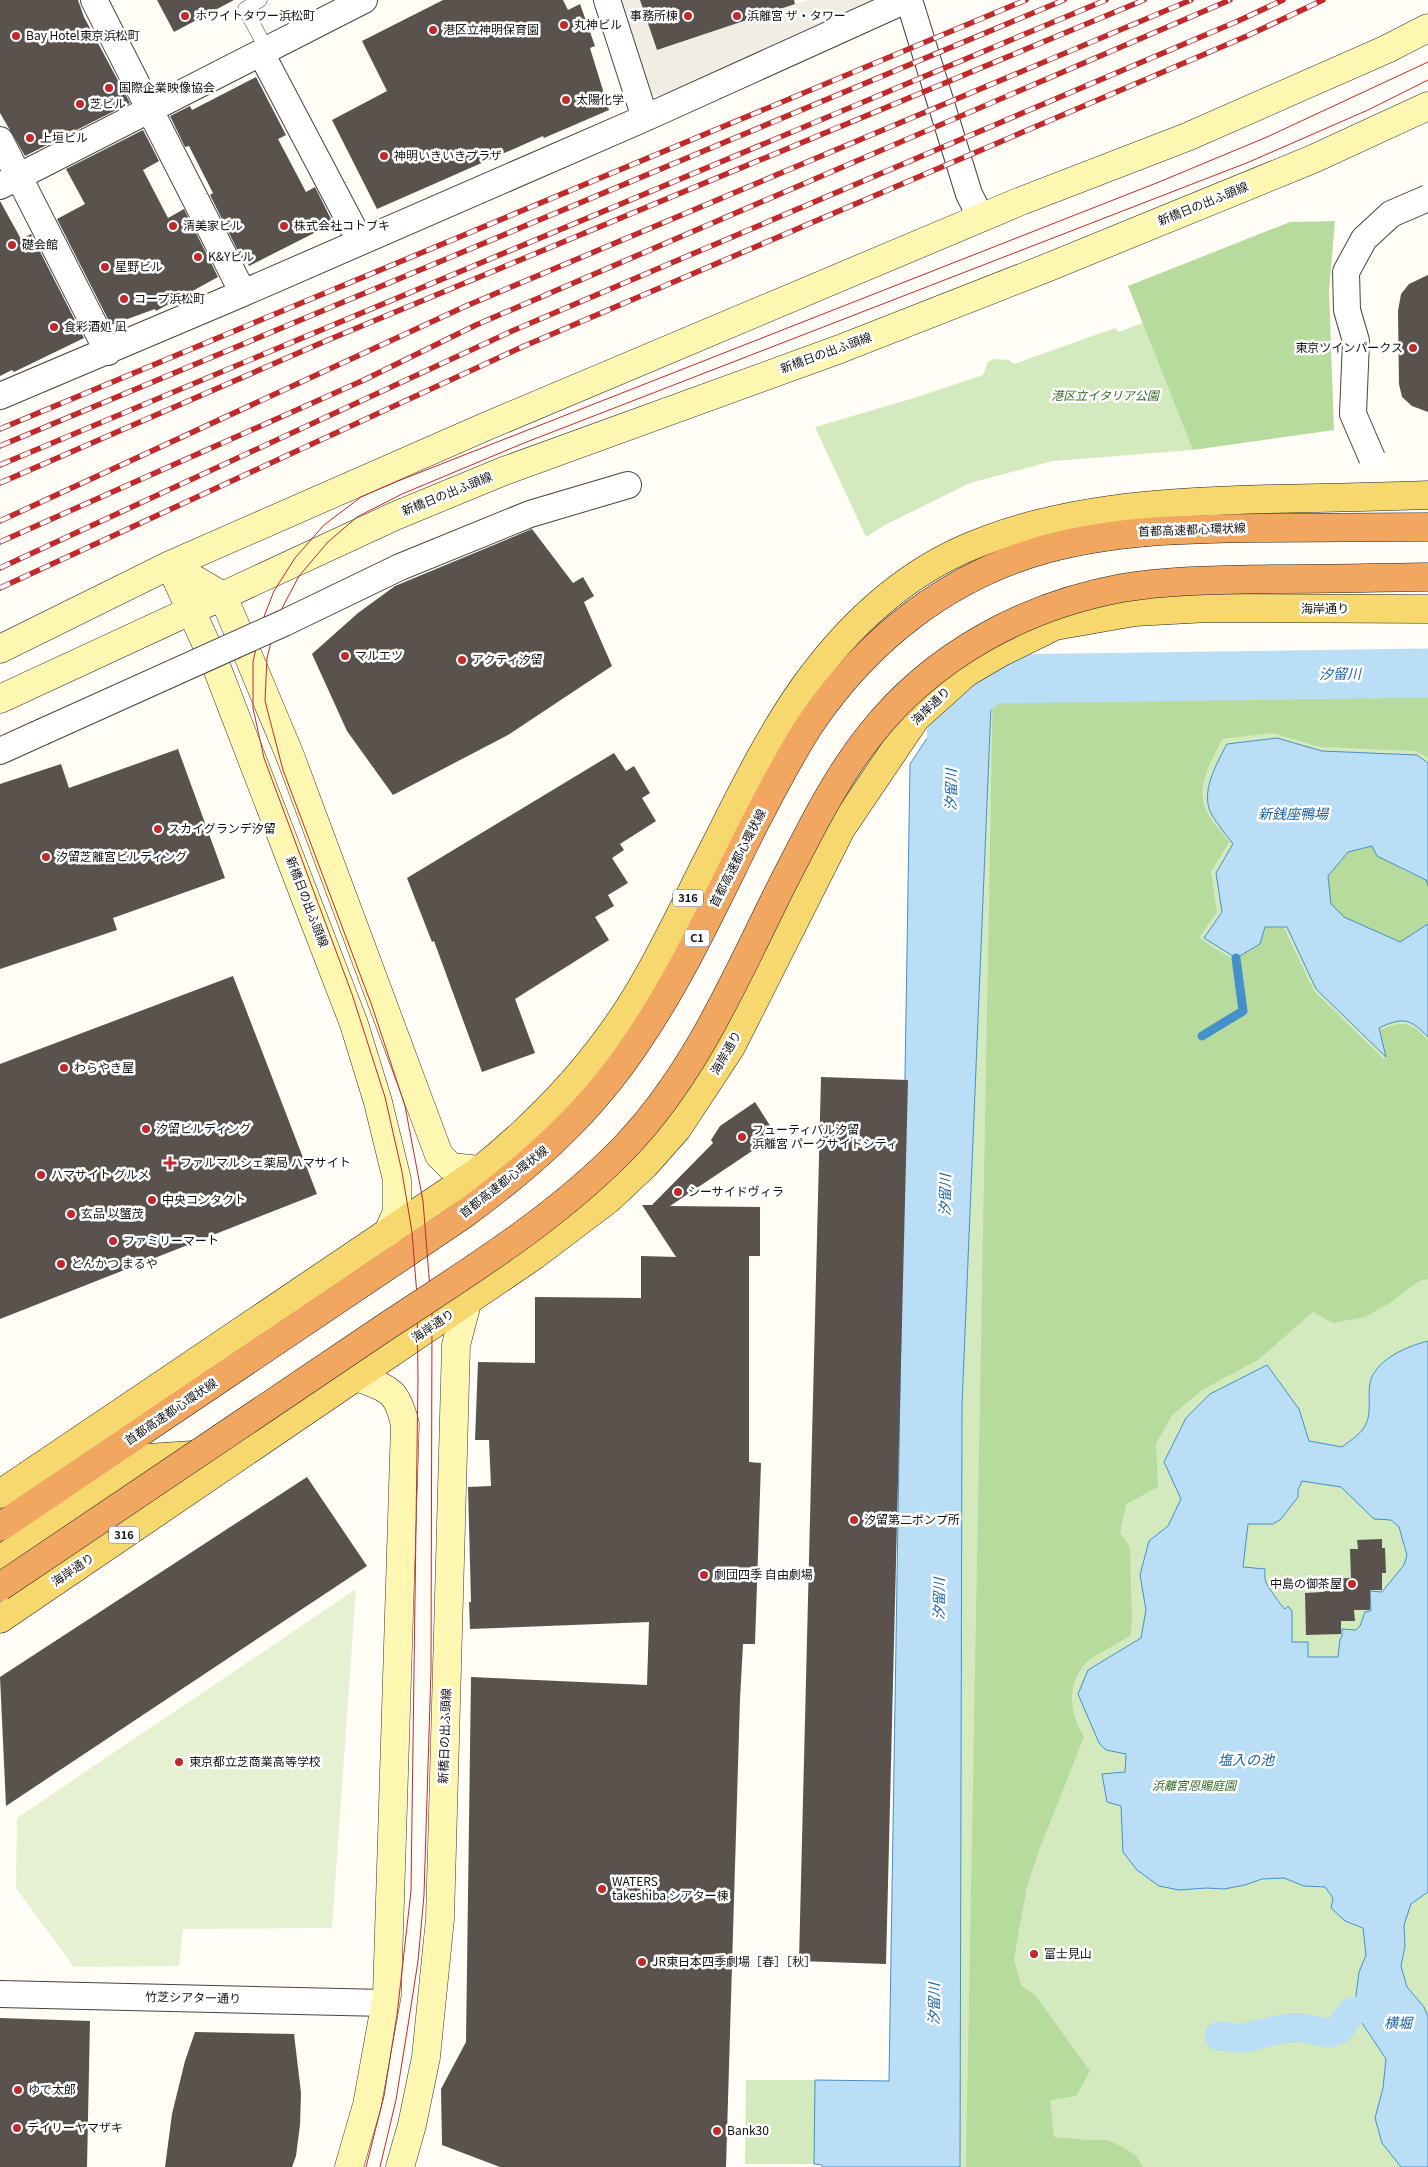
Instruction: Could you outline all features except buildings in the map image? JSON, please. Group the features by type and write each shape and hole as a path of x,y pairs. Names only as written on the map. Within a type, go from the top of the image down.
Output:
{"highway":[{"name":"首都高速都心環状線","path":"0,1527 463,1215 497,1190 560,1136 587,1109 613,1076 659,1008 781,774 811,723 864,657 888,634 927,604 960,584 1016,559 1074,542 1104,536 1174,529 1428,527"},
{"path":"0,1587 514,1239 592,1179 619,1153 656,1110 705,1037 822,806 838,780 869,735 888,713 926,677 946,662 991,633 1014,621 1065,602 1117,589 1193,581 1428,577"}],"main road":[{"path":"0,648 170,565 487,426 981,218 1187,137 1387,49 1428,28"},
{"name":"新橋日の出ふ頭線","path":"387,1234 397,1212 397,1180 378,1102 354,1024 215,663 191,611 395,516 504,471 840,349 1026,276 1313,160 1428,106"},
{"name":"316","path":"0,1494 480,1170 513,1143 567,1090 637,996 757,763 805,686 842,641 872,610 898,589 929,568 961,551 1030,525 1068,516 1122,508 1226,500 1428,496"},
{"path":"170,565 223,596 289,753 439,1155 451,1167 480,1170"},
{"path":"0,699 191,611 170,565"},
{"name":"海岸通り","path":"0,1619 535,1256 609,1199 645,1165 677,1129 731,1047 841,829 858,801 916,718 966,673 1000,653 1055,626 1135,612 1208,608 1428,609"},
{"name":"新橋日の出ふ頭線","path":"400,2167 412,2125 426,2057 440,1919 456,1345 467,1303"},
{"path":"349,2167 367,2105 386,2003 405,1424 400,1406 391,1391 357,1377"},
{"path":"0,1560 148,1458 248,1452"}],"street":[{"path":"94,0 243,293"},
{"path":"9,182 364,0"},
{"path":"606,0 644,118"},
{"path":"0,396 108,352 644,118 907,0 969,194 981,218"},
{"path":"264,51 360,241"},
{"path":"0,140 9,182 108,352"},
{"path":"1372,458 1353,414 1356,342 1347,310 1346,272 1364,239 1391,214 1428,198"},
{"path":"0,750 261,634 400,567 530,514 628,485"},
{"name":"竹芝シアター通り","path":"0,1994 386,2003"}],"lane":[{"path":"260,0 245,9 264,51"}],"green space":[{"path":"1335,221 1329,291 1334,430 1193,450 1128,286 1290,222"},
{"name":"港区立イタリア公園","path":"1145,322 1193,450 1053,461 970,483 885,525 866,537 815,427 914,398 983,375 988,362 995,359 1009,360 1014,364 1115,328 1119,332"},
{"name":"浜離宮恩賜庭園","path":"1428,677 1428,2167 960,2167 962,1405 992,682"},
{"path":"1428,678 1428,758 1417,751 1320,747 1273,733 1222,739 1206,774 1202,792 1206,810 1229,842 1211,872 1217,912 1199,938 1232,959 1257,945 1261,927 1284,928 1314,991 1385,1060 1378,1031 1393,1025 1405,1024 1416,1029 1428,1040 1428,1279 1419,1281 1390,1303 1365,1317 1333,1323 1313,1312 1258,1360 1202,1390 1172,1415 1156,1444 1158,1487 1126,1504 1120,1533 1130,1547 1132,1623 1130,1636 1088,1661 1074,1683 1072,1692 1073,1710 1084,1737 1038,1853 1027,1886 1014,1959 1021,1985 1035,1995 1090,2071 1076,2096 1050,2100 1054,2137 1107,2140 1125,2148 1136,2156 1143,2167 966,2167 993,684"},
{"path":"1372,846 1401,869 1426,880 1428,886 1428,924 1400,942 1344,917 1331,904 1328,876 1348,852"},
{"path":"356,1589 332,1928 183,1929 179,1966 74,1967 16,1888 17,1818"},
{"path":"746,2080 815,2080 814,2164 745,2164"}],"shaded area":[{"path":"620,0 640,0 657,50 807,0 876,0 664,95 652,95"}],"water":[{"path":"992,682 962,1405 960,2167 823,2167 822,2165 814,2164 815,2080 889,2081 910,764 939,720"},
{"name":"新銭座鴨場","path":"1277,738 1322,751 1417,755 1428,763 1428,886 1426,880 1377,856 1372,846 1348,852 1328,876 1331,904 1344,917 1400,942 1428,924 1428,1037 1416,1026 1405,1021 1394,1022 1379,1028 1386,1057 1316,989 1287,927 1265,927 1260,944 1236,958 1204,938 1222,912 1216,873 1233,844 1214,819 1209,806 1207,797 1211,778 1227,744"},
{"name":"塩入の池","path":"1428,1341 1428,1892 1411,1904 1404,1925 1405,1946 1401,1966 1407,1987 1424,2007 1428,2017 1428,2167 1401,2167 1382,2143 1375,2118 1383,2088 1386,2059 1354,2011 1359,1972 1366,1955 1363,1928 1345,1921 1331,1908 1333,1898 1325,1887 1304,1886 1284,1878 1262,1879 1224,1889 1179,1890 1159,1886 1137,1870 1123,1852 1121,1806 1107,1802 1102,1774 1125,1772 1126,1754 1106,1750 1099,1743 1078,1694 1088,1670 1141,1638 1146,1610 1140,1575 1149,1541 1168,1526 1181,1499 1164,1462 1186,1418 1210,1394 1267,1365 1299,1409 1309,1441 1342,1447 1363,1429 1366,1423 1369,1411 1371,1379 1380,1365 1395,1354","holes":["1302,1481 1341,1487 1374,1519 1391,1520 1399,1527 1407,1555 1404,1565 1382,1592 1370,1591 1371,1611 1365,1612 1360,1626 1356,1630 1342,1629 1338,1657 1308,1657 1308,1642 1292,1642 1292,1611 1288,1606 1285,1609 1269,1588 1265,1579 1265,1569 1243,1567 1248,1524 1273,1524 1281,1519 1298,1497 1298,1490"]}],"waterway":[{"name":"汐留川","path":"951,778 952,707 992,679 1428,673"},
{"path":"1202,1036 1243,1011 1236,958"},
{"path":"1219,2036 1242,2038 1280,2029 1295,2028 1324,2033 1332,2032 1339,2029 1354,2011"}],"tram line":[{"path":"366,2167 384,2096 397,2015 411,1891 418,1379 417,1296 412,1232 402,1172 385,1097 352,994 264,758 253,708 253,662 262,622 274,591 295,558 324,525 361,497 1159,182 1267,137 1428,62"},
{"path":"380,2167 396,2100 418,1961 424,1895 431,1669 432,1314 423,1201 405,1106 372,1006 283,770 265,701 267,658 278,616 299,576 328,542 357,517 402,494 524,443 1249,162 1368,110 1428,80"}],"railway":[{"path":"0,429 1026,0"},
{"path":"0,446 1064,0"},
{"path":"0,465 1106,0"},
{"path":"0,483 328,340 1144,0"},
{"path":"0,521 466,306 1191,0"},
{"path":"0,542 364,380 476,325 1230,0"},
{"path":"0,568 512,331 1238,21 1283,0"},
{"path":"0,588 522,347 1247,36 1323,0"}],"place":[{"name":"ホワイトタワー浜松町","path":"185,16"},
{"name":"事務所棟","path":"688,16"},
{"name":"浜離宮 ザ・タワー","path":"737,16"},
{"name":"丸神ビル","path":"564,25"},
{"name":"港区立神明保育園","path":"433,30"},
{"name":"Bay Hotel東京浜松町","path":"16,36"},
{"name":"国際企業映像協会","path":"109,88"},
{"name":"太陽化学","path":"566,100"},
{"name":"芝ビル","path":"80,104"},
{"name":"上垣ビル","path":"30,138"},
{"name":"神明いきいきプラザ","path":"384,156"},
{"name":"清美家ビル","path":"173,226"},
{"name":"株式会社コトブキ","path":"284,226"},
{"name":"礎会館","path":"12,245"},
{"name":"K&Yビル","path":"198,257"},
{"name":"星野ビル","path":"105,267"},
{"name":"コープ浜松町","path":"124,299"},
{"name":"食彩酒処 凪","path":"54,327"},
{"name":"東京ツインパークス","path":"1413,348"},
{"name":"マルエツ","path":"345,656"},
{"name":"アクティ汐留","path":"462,660"},
{"name":"スカイグランデ汐留","path":"158,829"},
{"name":"汐留芝離宮ビルディング","path":"46,857"},
{"name":"わらやき屋","path":"64,1068"},
{"name":"汐留ビルディング","path":"146,1129"},
{"name":"フューティバル汐留 浜離宮 パークサイドシティ","path":"742,1137"},
{"name":"ファルマルシェ薬局 ハマサイト","path":"170,1163"},
{"name":"ハマサイト グルメ","path":"41,1175"},
{"name":"シーサイドヴィラ","path":"678,1192"},
{"name":"中央コンタクト","path":"152,1200"},
{"name":"玄品 以蟹茂","path":"71,1214"},
{"name":"ファミリーマート","path":"113,1241"},
{"name":"とんかつ まるや","path":"61,1264"},
{"name":"汐留第二ポンプ所","path":"854,1520"},
{"name":"劇団四季 自由劇場","path":"704,1575"},
{"name":"中島の御茶屋","path":"1352,1584"},
{"name":"東京都立芝商業高等学校","path":"179,1762"},
{"name":"WATERS takeshiba シアター棟","path":"602,1889"},
{"name":"富士見山","path":"1034,1954"},
{"name":"JR東日本四季劇場［春］［秋］","path":"642,1962"},
{"name":"ゆで太郎","path":"18,2090"},
{"name":"デイリーヤマザキ","path":"17,2128"},
{"name":"Bank30","path":"717,2131"}],"water label":[{"name":"横堀","path":"1398,2023"}]}
